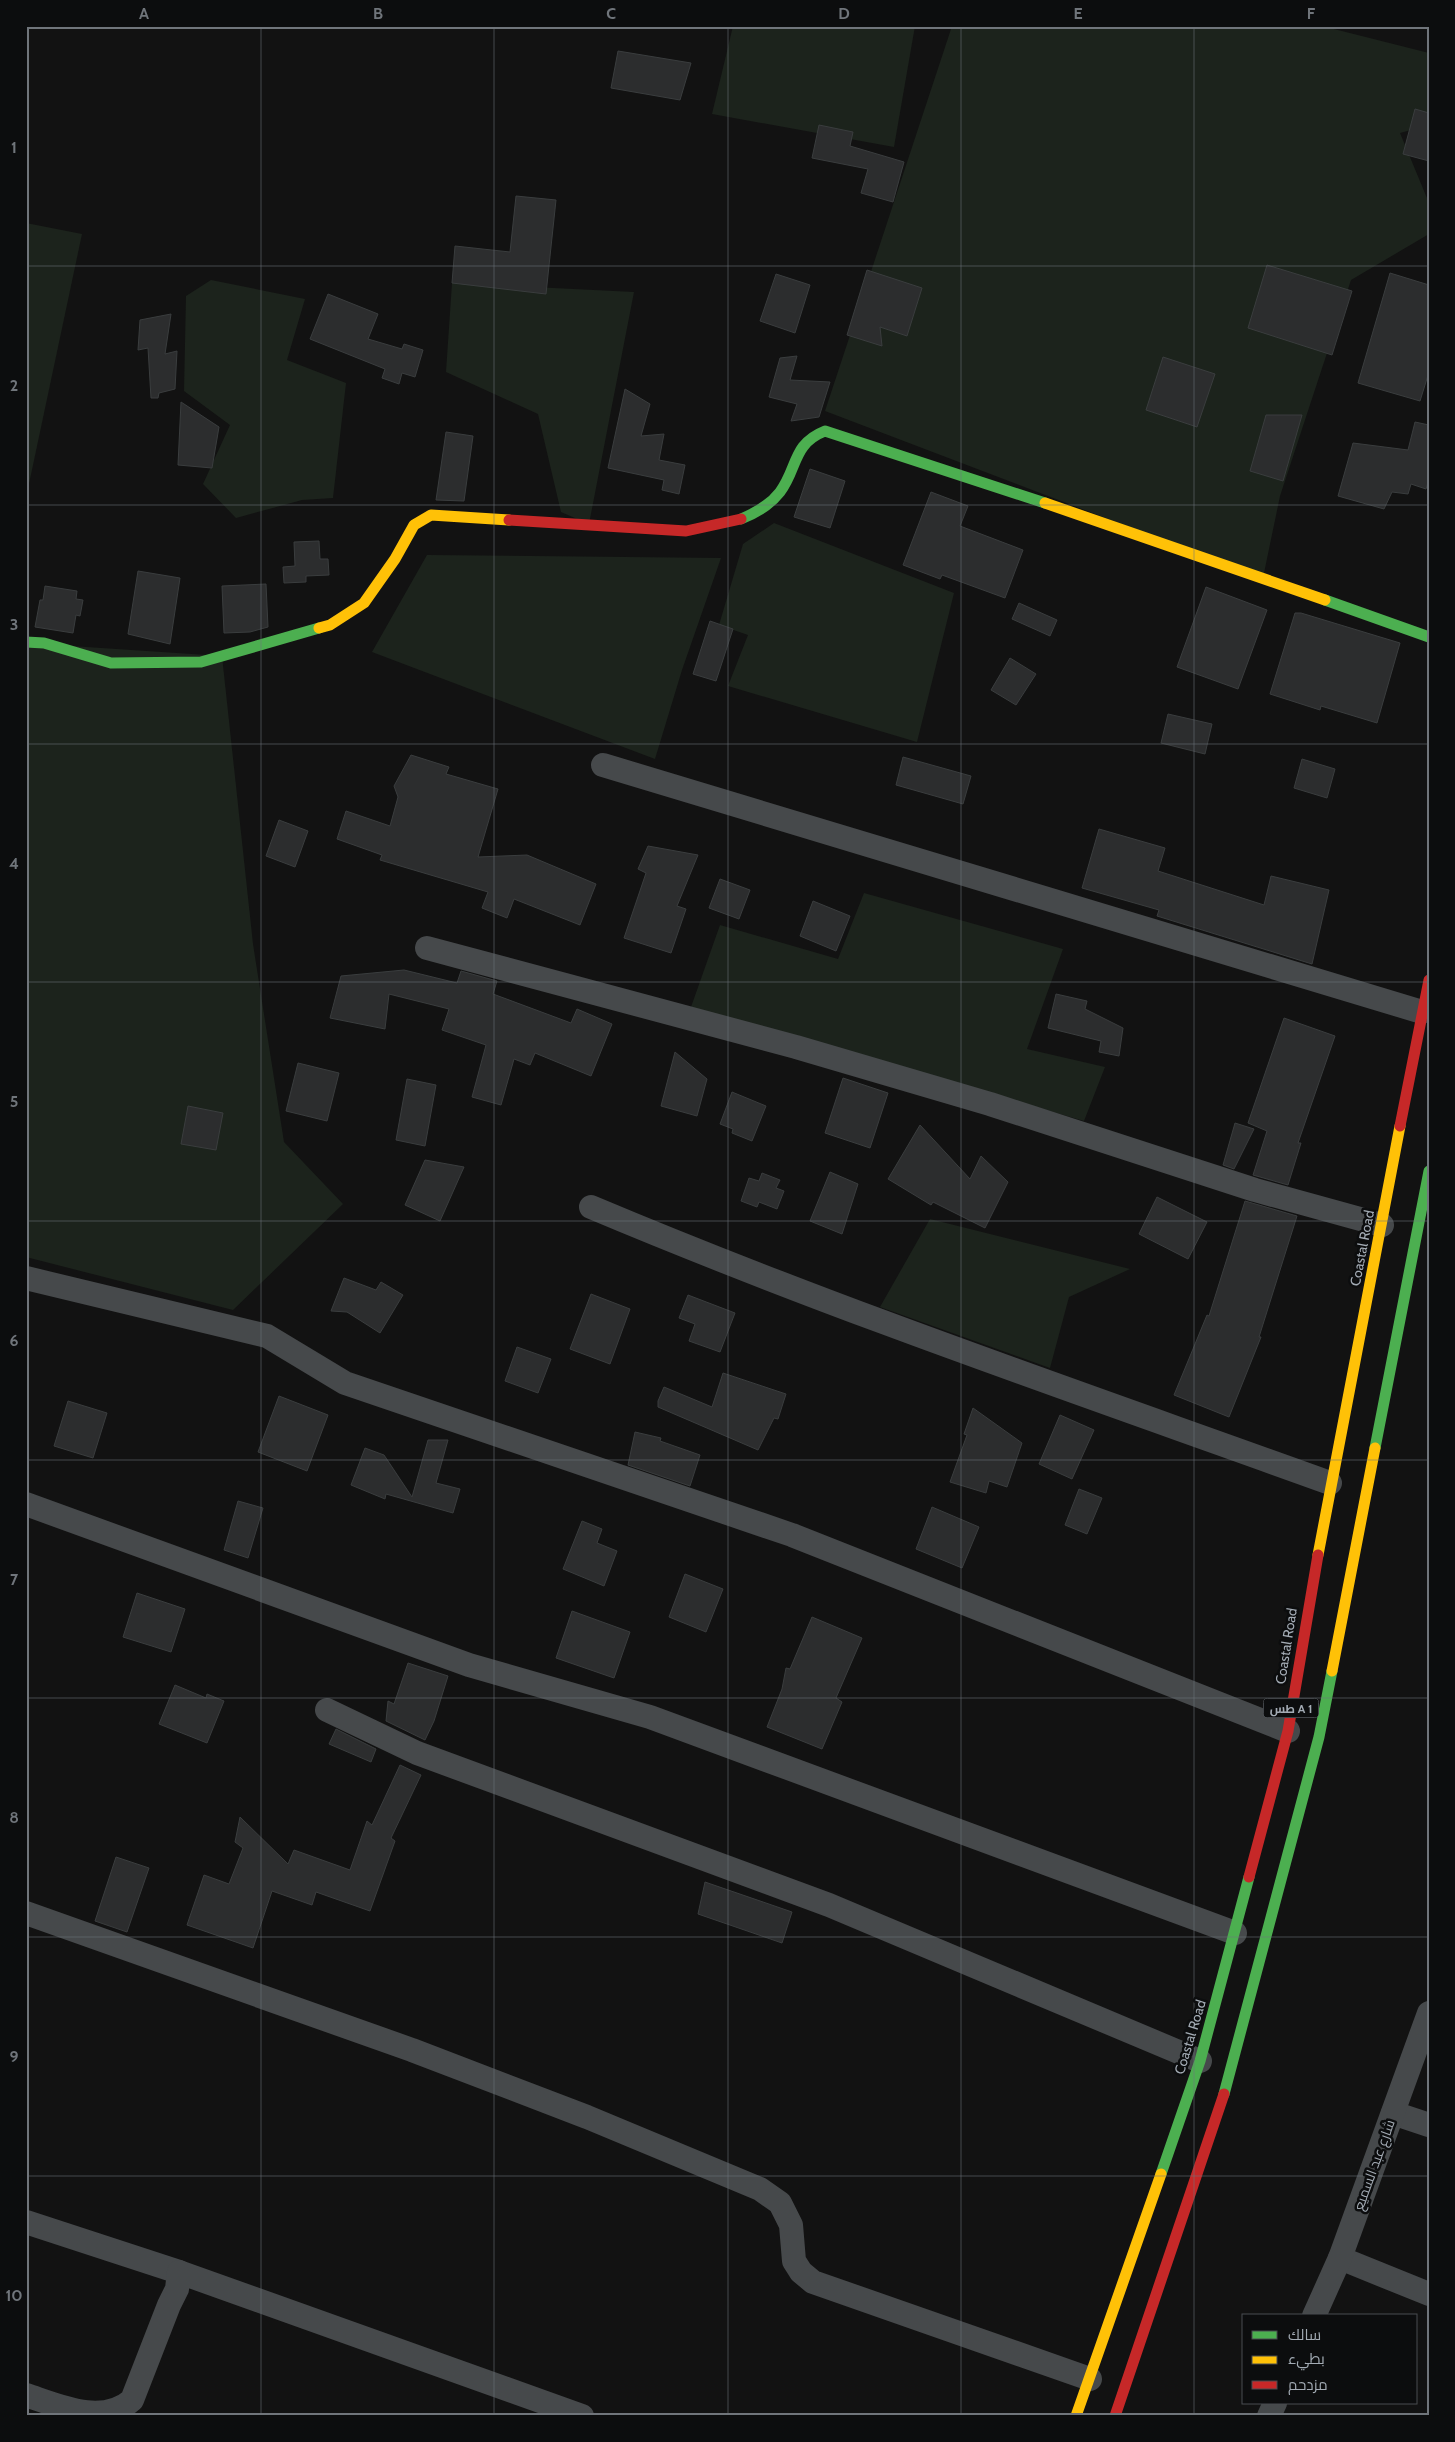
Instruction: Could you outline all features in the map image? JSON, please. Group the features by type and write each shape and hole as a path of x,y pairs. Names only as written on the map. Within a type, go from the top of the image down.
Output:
{"main road":[{"path":"26,642 44,643 111,662 201,662 330,625 364,603 395,559 414,525 431,516 686,531 718,526 743,518 773,501 789,475 803,443 812,434 826,431 1148,537 1429,637"},
{"name":"Coastal Road","path":"1076,2416 1200,2061 1288,1731 1330,1483 1429,980"},
{"name":"طس A 1","path":"1115,2416 1227,2084 1319,1736 1429,1171"}],"street":[{"path":"603,765 1422,1012"},
{"path":"427,948 545,978 860,1066 990,1104 1255,1190 1382,1225"},
{"path":"591,1207 704,1255 855,1313 1330,1483"},
{"path":"26,1278 267,1336 345,1384 792,1535 1288,1731"},
{"path":"26,1504 469,1665 658,1720 1235,1933"},
{"path":"327,1710 417,1753 829,1905 1200,2061"},
{"path":"26,1913 412,2050 588,2117 760,2189 780,2204 791,2225 794,2261 801,2272 813,2282 1090,2379"},
{"name":"شارع عبد السميع","path":"1315,2314 1340,2258 1426,2028"},
{"path":"1393,2113 1429,2125"},
{"path":"26,2222 179,2272 582,2416"},
{"path":"1340,2258 1429,2294"},
{"path":"26,2394 100,2415 124,2408 132,2400 177,2289 179,2272"},
{"path":"1270,2416 1275,2404"}],"shaded area":[{"path":"733,26 915,26 894,147 712,114"},
{"path":"952,26 1322,26 1429,53 1429,125 1400,133 1429,203 1429,234 1351,280 1280,496 1263,578 825,411"},
{"path":"26,223 82,234 26,498"},
{"path":"211,280 305,299 287,360 346,383 333,498 302,500 236,518 203,484 230,425 184,391 186,296"},
{"path":"452,283 634,292 589,524 561,512 538,414 446,372"},
{"path":"774,523 954,593 917,742 728,686 748,635 719,625 743,544"},
{"path":"427,555 721,558 682,670 655,759 372,652"},
{"path":"26,643 222,656 253,944 284,1142 343,1204 233,1310 26,1257"},
{"path":"864,893 1063,949 1027,1049 1105,1067 1084,1121 691,1007 720,925 838,959"},
{"path":"930,1219 1130,1269 1069,1297 1050,1368 880,1307"}],"building":[{"path":"618,51 691,63 680,100 611,88"},
{"path":"1415,109 1429,113 1429,161 1403,154"},
{"path":"819,125 853,132 850,146 904,162 893,202 861,193 868,169 812,158"},
{"path":"516,196 556,200 546,294 452,283 455,246 510,252"},
{"path":"1267,265 1352,291 1332,355 1248,328"},
{"path":"867,270 922,288 907,336 880,327 882,346 847,335"},
{"path":"1390,273 1429,285 1429,372 1420,401 1358,383"},
{"path":"776,274 810,285 795,333 760,321"},
{"path":"328,294 378,314 368,339 402,349 404,344 423,350 415,377 402,373 399,384 382,378 385,369 310,339"},
{"path":"171,314 165,354 177,351 175,389 159,393 158,398 151,398 148,348 138,350 140,320"},
{"path":"797,356 790,380 830,382 819,417 791,421 797,404 769,397 780,358"},
{"path":"1163,357 1215,374 1197,427 1146,410"},
{"path":"625,389 650,404 641,436 664,434 659,460 685,465 679,494 662,490 664,480 608,468"},
{"path":"181,402 219,427 212,468 178,465"},
{"path":"1266,415 1302,415 1283,481 1250,471"},
{"path":"1415,422 1429,425 1429,479 1426,489 1411,484 1408,494 1392,492 1384,509 1338,496 1353,443 1408,450"},
{"path":"446,432 473,436 464,501 436,500"},
{"path":"810,469 845,481 830,528 794,517"},
{"path":"931,492 968,506 960,526 1023,550 1005,598 942,575 940,579 903,565"},
{"path":"319,541 320,559 328,559 329,575 306,576 306,582 284,583 283,567 295,566 294,542"},
{"path":"138,571 180,578 170,644 128,634"},
{"path":"266,584 268,627 250,632 224,633 222,586"},
{"path":"45,586 77,591 76,599 83,600 80,616 76,615 73,633 35,627 40,600 43,600"},
{"path":"1206,587 1267,610 1238,689 1177,667"},
{"path":"1019,603 1057,620 1050,636 1012,619"},
{"path":"1295,613 1301,613 1400,643 1377,723 1321,706 1320,710 1270,694"},
{"path":"710,621 733,629 716,681 693,674"},
{"path":"1010,658 1036,674 1016,705 991,690"},
{"path":"1168,714 1212,724 1205,754 1161,743"},
{"path":"411,755 449,767 446,774 498,789 478,857 527,855 596,884 580,925 514,899 507,918 482,908 488,892 380,860 382,855 337,839 346,811 390,826 398,797 394,786"},
{"path":"903,757 971,776 963,804 896,785"},
{"path":"1302,759 1335,769 1327,798 1294,788"},
{"path":"279,820 308,831 295,867 266,856"},
{"path":"1099,829 1165,848 1158,871 1264,905 1271,876 1329,890 1312,964 1157,916 1159,910 1082,888"},
{"path":"648,846 698,855 677,906 686,909 671,953 624,938 646,873 638,869"},
{"path":"720,879 750,890 739,919 709,908"},
{"path":"813,901 850,916 836,951 800,936"},
{"path":"404,970 457,983 461,971 497,981 493,994 571,1023 577,1009 612,1024 591,1076 535,1053 530,1065 514,1059 501,1105 472,1097 486,1045 442,1030 449,1009 389,994 385,1029 330,1018 341,976"},
{"path":"1056,994 1087,1001 1085,1009 1123,1028 1119,1056 1099,1052 1101,1041 1048,1028"},
{"path":"1284,1018 1335,1036 1298,1143 1301,1143 1288,1185 1253,1175 1267,1131 1248,1123"},
{"path":"675,1052 707,1079 697,1116 661,1106"},
{"path":"298,1063 339,1073 327,1121 286,1111"},
{"path":"843,1078 888,1093 870,1148 825,1133"},
{"path":"407,1079 436,1085 425,1146 396,1140"},
{"path":"732,1092 766,1106 752,1141 732,1133 733,1129 720,1124"},
{"path":"188,1106 223,1113 216,1150 181,1144"},
{"path":"1235,1123 1254,1129 1234,1169 1223,1165"},
{"path":"920,1125 970,1179 981,1156 1008,1182 985,1228 933,1202 931,1205 888,1179"},
{"path":"425,1160 464,1167 440,1221 405,1205"},
{"path":"830,1172 858,1184 842,1234 810,1221"},
{"path":"762,1173 780,1180 776,1188 784,1191 777,1209 759,1202 757,1207 741,1201 749,1178 759,1181"},
{"path":"1157,1197 1207,1222 1188,1259 1139,1234"},
{"path":"1245,1201 1297,1216 1259,1337 1261,1337 1229,1417 1174,1395 1207,1315 1209,1316"},
{"path":"344,1278 376,1290 381,1282 403,1295 380,1333 347,1312 331,1311"},
{"path":"591,1294 630,1309 610,1364 570,1349"},
{"path":"688,1295 735,1313 720,1352 689,1341 695,1324 679,1318"},
{"path":"517,1347 551,1359 538,1393 505,1381"},
{"path":"723,1373 786,1394 778,1419 774,1418 758,1450 658,1407 658,1401 664,1387 712,1407"},
{"path":"279,1396 328,1415 307,1471 258,1452"},
{"path":"68,1401 107,1413 93,1458 54,1446"},
{"path":"973,1408 1022,1443 1007,1487 989,1481 986,1493 950,1482 967,1435 964,1434"},
{"path":"1060,1415 1094,1430 1072,1479 1039,1464"},
{"path":"635,1432 661,1438 660,1441 700,1455 690,1486 628,1465"},
{"path":"428,1440 448,1440 436,1483 460,1489 453,1513 386,1494 385,1499 351,1485 365,1448 384,1455 412,1497"},
{"path":"1079,1489 1102,1498 1087,1534 1065,1525"},
{"path":"238,1501 263,1508 248,1558 224,1550"},
{"path":"932,1507 979,1527 962,1568 916,1549"},
{"path":"582,1521 602,1529 597,1543 617,1551 604,1586 563,1569"},
{"path":"685,1574 723,1589 706,1632 669,1617"},
{"path":"137,1593 185,1609 171,1652 123,1637"},
{"path":"572,1611 630,1632 614,1678 556,1658"},
{"path":"812,1617 862,1638 836,1698 842,1702 822,1749 767,1727 782,1689 786,1668 790,1669"},
{"path":"408,1663 448,1676 434,1721 425,1740 386,1721 388,1701 394,1704"},
{"path":"175,1685 206,1698 207,1694 224,1701 207,1743 159,1724"},
{"path":"336,1729 376,1749 371,1762 329,1744"},
{"path":"400,1765 421,1775 391,1838 395,1841 370,1911 316,1892 312,1905 272,1891 253,1948 187,1925 204,1875 229,1884 243,1848 235,1842 240,1817 288,1864 294,1850 350,1870 367,1821 372,1825"},
{"path":"116,1857 149,1868 127,1932 95,1921"},
{"path":"705,1882 792,1912 782,1943 698,1914"}],"traffic: fast":[{"path":"741,519 762,508 776,497 786,483 801,450 814,436 825,431 1045,503"},
{"path":"1325,600 1429,637"},
{"path":"26,642 44,643 111,663 201,662 319,628"},
{"path":"1375,1448 1429,1171"},
{"path":"1224,2094 1319,1737 1332,1671"},
{"path":"1161,2174 1200,2061 1249,1877"}],"traffic: slow":[{"path":"1045,503 1325,600"},
{"path":"319,628 330,625 364,603 395,559 414,525 431,515 509,520"},
{"path":"1318,1555 1400,1126"},
{"path":"1332,1671 1375,1448"},
{"path":"1076,2416 1161,2174"}],"traffic: jam":[{"path":"509,520 686,531 741,519"},
{"path":"1400,1126 1429,980"},
{"path":"1249,1877 1288,1731 1318,1555"},
{"path":"1115,2416 1224,2094"}]}
